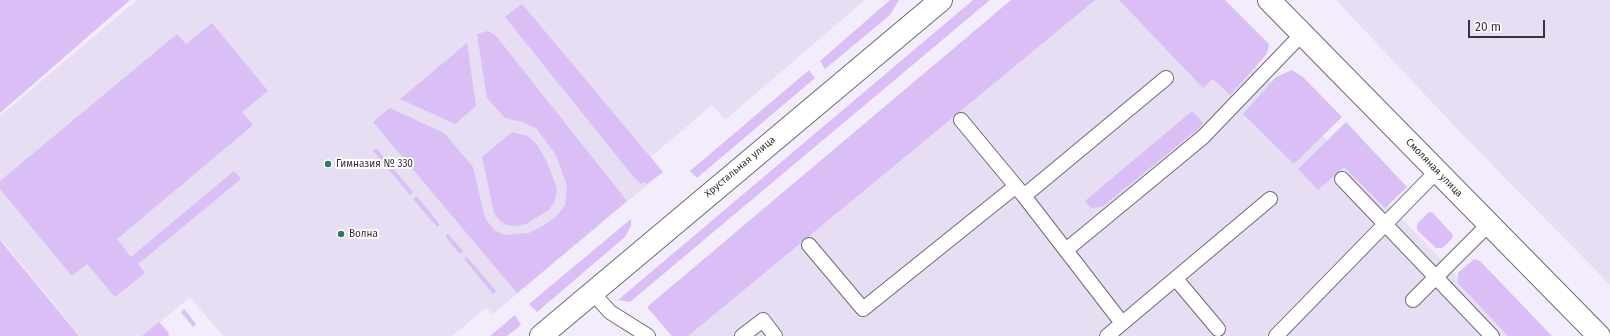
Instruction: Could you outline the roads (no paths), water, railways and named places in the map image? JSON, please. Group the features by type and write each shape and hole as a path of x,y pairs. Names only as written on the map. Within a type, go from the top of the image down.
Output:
{"street":[{"name":"Хрустальная улица","path":"541,336 941,0"},
{"name":"Смоляная улица","path":"1269,0 1599,336"}],"lane":[{"path":"1066,250 1204,137 1302,34"},
{"path":"809,245 863,309 1020,191 1166,78"},
{"path":"962,120 1020,191 1122,323"},
{"path":"1276,336 1386,225 1437,171"},
{"path":"1342,179 1492,336"},
{"path":"1107,336 1270,199"},
{"path":"1413,300 1489,224"},
{"path":"1176,279 1218,329"},
{"path":"592,292 610,312 648,336"},
{"path":"742,336 763,320 775,336"}],"place":[{"name":"Гимназия № 330","path":"328,164"},
{"name":"Волна","path":"341,234"}]}
